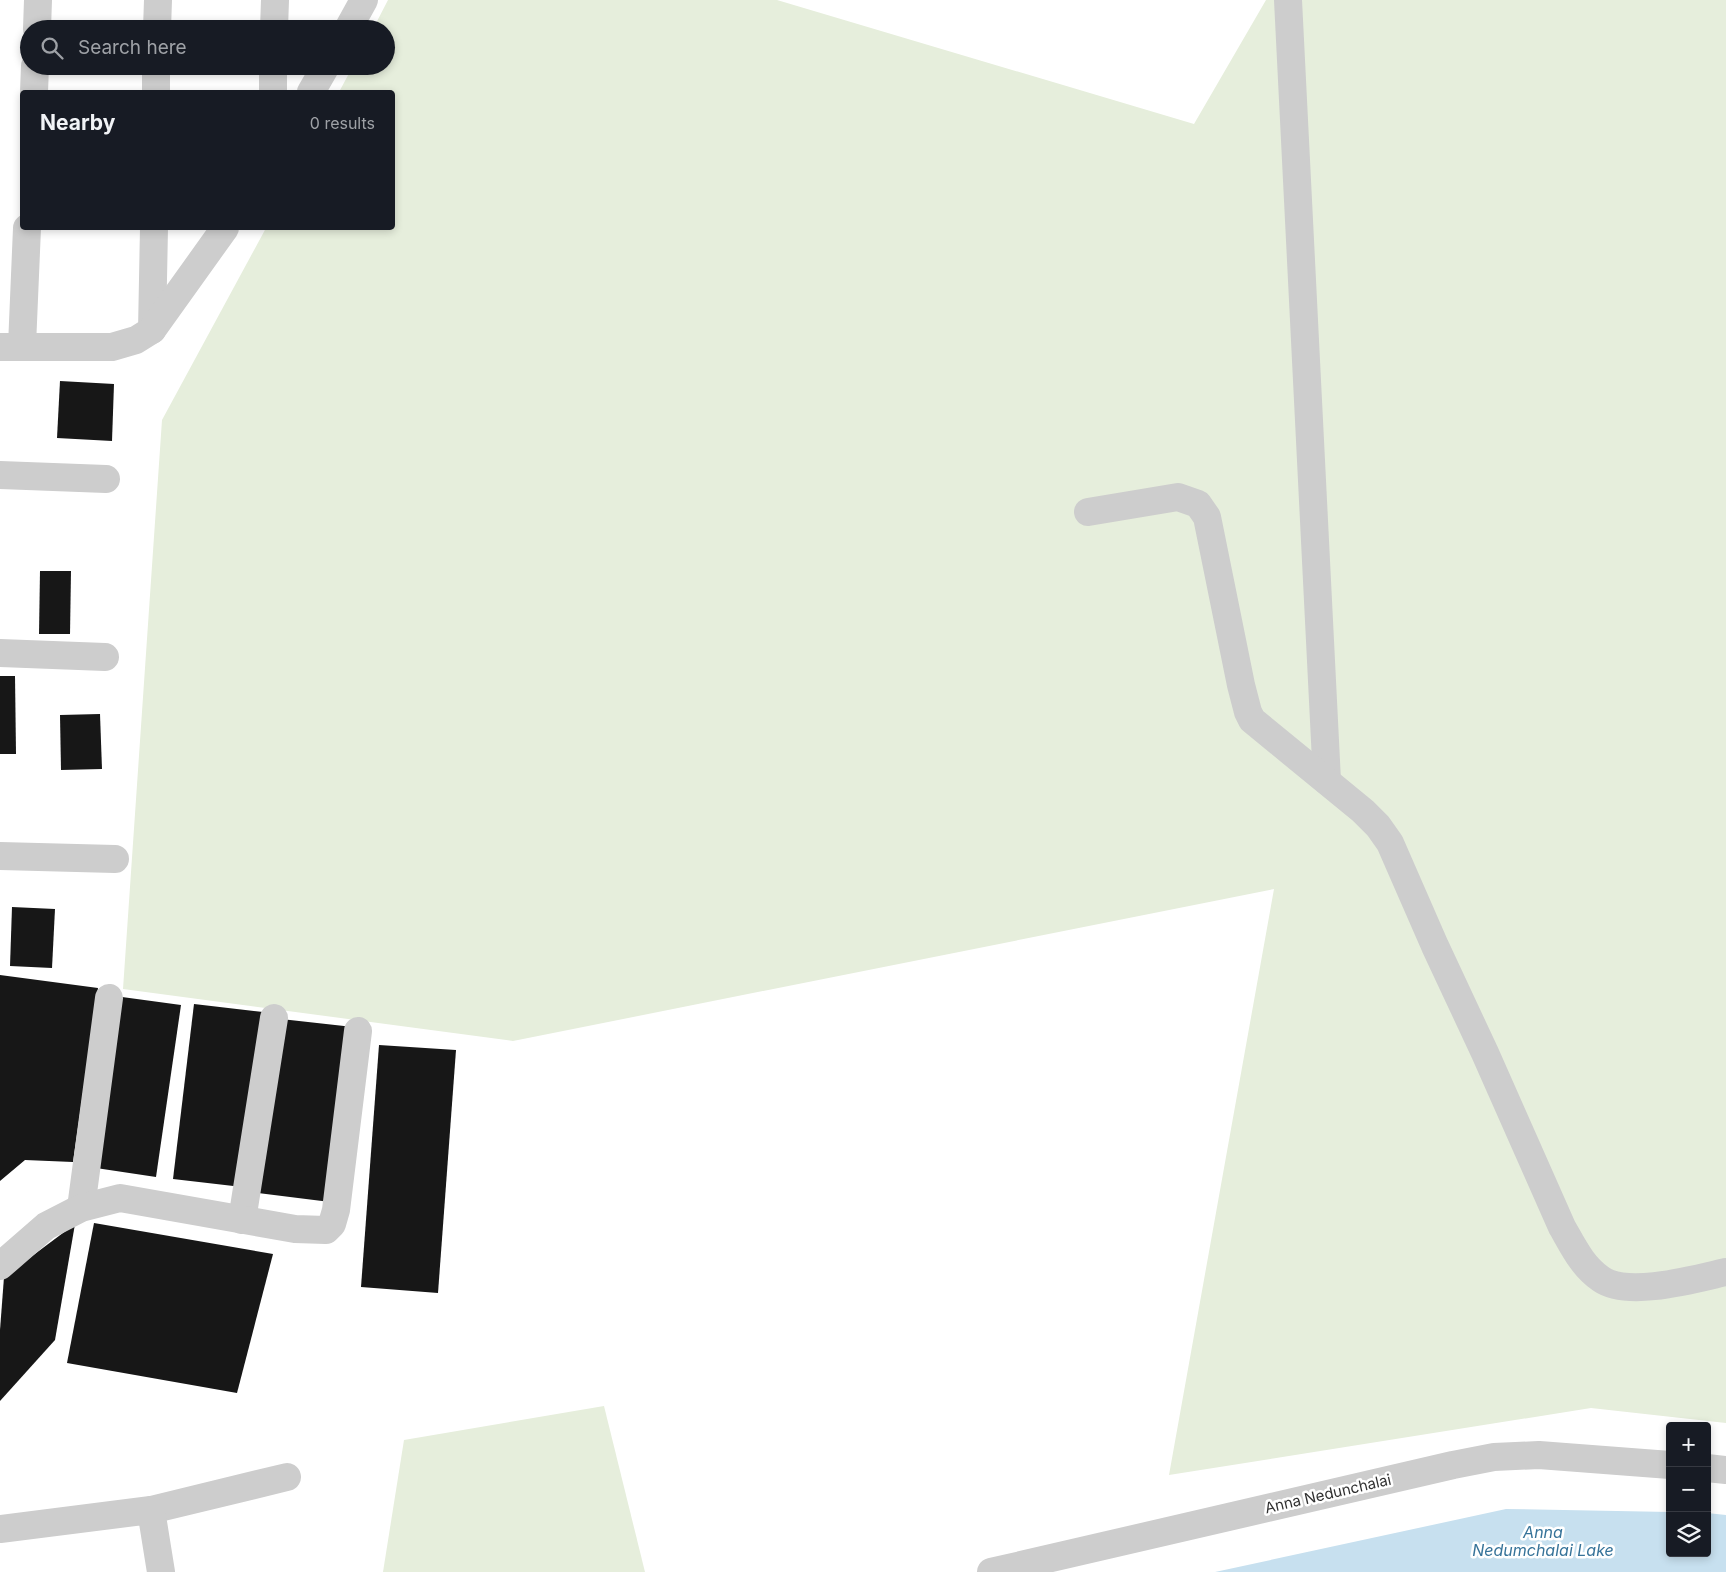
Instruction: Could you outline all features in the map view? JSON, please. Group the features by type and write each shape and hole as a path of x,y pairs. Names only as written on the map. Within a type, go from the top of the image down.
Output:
{"street":[{"path":"37,20 38,0"},
{"path":"157,20 158,0"},
{"path":"274,20 275,0"},
{"path":"353,20 364,0"},
{"path":"1288,0 1327,781"},
{"path":"34,90 35,75"},
{"path":"156,75 156,90"},
{"path":"272,90 273,75"},
{"path":"313,90 321,75"},
{"path":"28,230 11,347 112,347 136,340 152,330 224,230"},
{"path":"152,330 154,230"},
{"path":"0,475 106,479"},
{"path":"1088,512 1178,497 1198,504 1207,517 1248,712 1252,720 1363,811 1390,842 1434,946 1485,1053 1562,1226 1576,1253 1588,1268 1602,1280 1620,1286 1641,1287 1673,1283 1726,1272"},
{"path":"0,653 105,657"},
{"path":"0,856 115,859"},
{"path":"81,1208 109,998"},
{"path":"242,1220 274,1018"},
{"path":"0,1266 46,1226 81,1208 120,1198 242,1220 302,1229 326,1230 332,1224 336,1210 358,1031"},
{"name":"Anna Nedunchalai","path":"991,1572 1453,1465 1494,1458 1539,1455 1666,1465"},
{"path":"1711,1468 1726,1470"},
{"path":"0,1529 150,1510 287,1477"},
{"path":"150,1510 161,1572"}],"green space":[{"path":"388,0 777,0 1194,124 1266,0 1726,0 1726,1423 1591,1408 1169,1475 1274,889 513,1041 123,989 162,420 265,230 395,230 395,90 340,90 348,75 395,75 395,20 378,20"},
{"path":"604,1406 645,1572 383,1572 404,1440"}],"water":[{"name":"Anna Nedumchalai Lake","path":"1506,1509 1666,1512 1666,1557 1711,1557 1711,1513 1726,1515 1726,1572 1215,1572"}],"building":[{"path":"60,381 114,384 112,441 57,438"},
{"path":"40,571 71,571 70,634 39,634"},
{"path":"0,676 15,676 16,754 0,754"},
{"path":"100,714 102,769 61,770 60,715"},
{"path":"12,907 55,909 52,968 10,966"},
{"path":"0,975 98,988 73,1162 25,1160 0,1181"},
{"path":"122,997 181,1005 156,1177 96,1168"},
{"path":"194,1004 263,1012 242,1187 173,1179"},
{"path":"281,1019 353,1027 330,1202 258,1193"},
{"path":"379,1045 456,1050 438,1293 361,1287"},
{"path":"94,1223 273,1254 237,1393 67,1363"},
{"path":"75,1224 55,1340 0,1401 0,1330 4,1277"}]}
